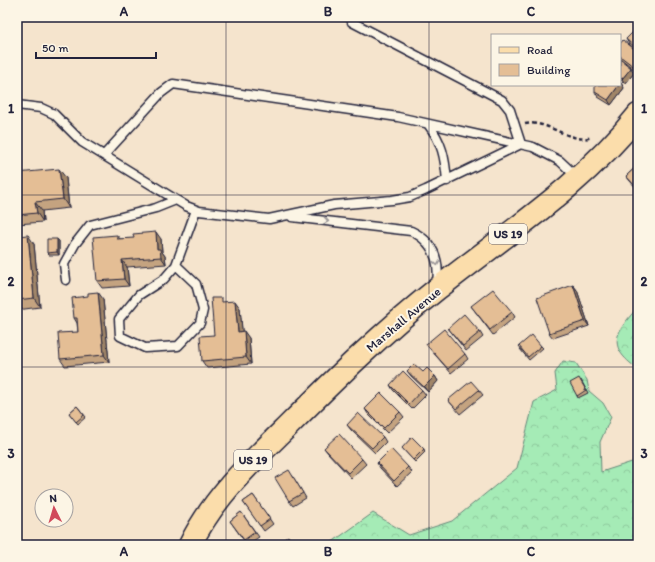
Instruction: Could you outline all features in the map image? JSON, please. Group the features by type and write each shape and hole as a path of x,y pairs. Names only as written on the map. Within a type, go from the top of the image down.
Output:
{"main road":[{"name":"Marshall Avenue","path":"190,545 214,505 228,487 254,459 371,345 436,290 579,178 607,150 638,115"}],"lane":[{"path":"352,22 502,100 510,110 521,144"},
{"path":"105,154 161,93 173,84 398,117 521,144 533,147 551,155 579,178"},
{"path":"17,106 41,108 54,114 78,139 105,154 186,206 196,210 269,219 334,205 410,197 447,181 521,144"},
{"path":"428,124 438,136 443,151 447,181"},
{"path":"66,280 64,264 75,244 90,225 156,208 176,200"},
{"path":"176,265 196,284 203,310 200,323 178,346 145,348 120,336 119,319 139,295 164,279 176,265 196,210"},
{"path":"287,216 411,231 420,235 428,242 435,254 438,275 436,290"}],"path":[{"path":"515,126 536,124 563,132 578,140 584,140 598,134"}],"green space":[{"path":"638,307 638,369 621,353 617,339 624,324"},
{"path":"563,361 576,363 587,380 589,391 603,403 611,417 600,442 601,472 638,460 638,545 328,545 373,513 409,535 452,521 517,468 534,402 557,390 555,373"}],"building":[{"path":"638,27 638,50 626,39"},
{"path":"623,40 638,52 638,59 633,66 621,57 621,43"},
{"path":"621,60 631,68 622,79 621,78"},
{"path":"595,86 618,86 608,100 595,92"},
{"path":"638,165 638,189 626,176"},
{"path":"59,169 63,199 35,202 37,213 17,215 17,173"},
{"path":"156,232 157,249 160,249 161,257 122,260 124,279 97,281 93,237 117,235 117,239 134,238 133,234"},
{"path":"28,235 34,298 17,300 17,236"},
{"path":"47,239 57,239 57,252 47,253"},
{"path":"573,285 585,321 549,333 537,298"},
{"path":"493,289 512,312 490,330 471,306"},
{"path":"98,292 104,355 60,359 58,333 78,332 77,318 74,318 72,298 88,296 88,293"},
{"path":"211,298 222,298 222,302 235,301 238,332 244,331 246,357 202,361 200,336 214,335"},
{"path":"464,314 480,332 463,346 448,328"},
{"path":"444,329 465,354 448,369 426,344"},
{"path":"532,335 541,346 528,357 519,346"},
{"path":"414,364 423,372 427,368 435,376 424,387 407,371"},
{"path":"403,371 422,390 409,404 390,385"},
{"path":"579,378 586,390 577,396 570,383"},
{"path":"471,381 479,390 456,409 448,400"},
{"path":"381,393 400,412 384,428 365,409"},
{"path":"77,406 84,415 76,422 69,413"},
{"path":"358,413 383,437 372,448 347,425"},
{"path":"339,434 362,459 348,473 324,448"},
{"path":"412,437 424,449 413,460 402,448"},
{"path":"391,449 408,467 394,481 377,463"},
{"path":"289,470 303,493 289,501 275,478"},
{"path":"253,495 270,519 260,526 243,502"},
{"path":"241,512 255,532 244,540 230,521"},
{"path":"288,536 295,545 278,545 278,544"}]}
